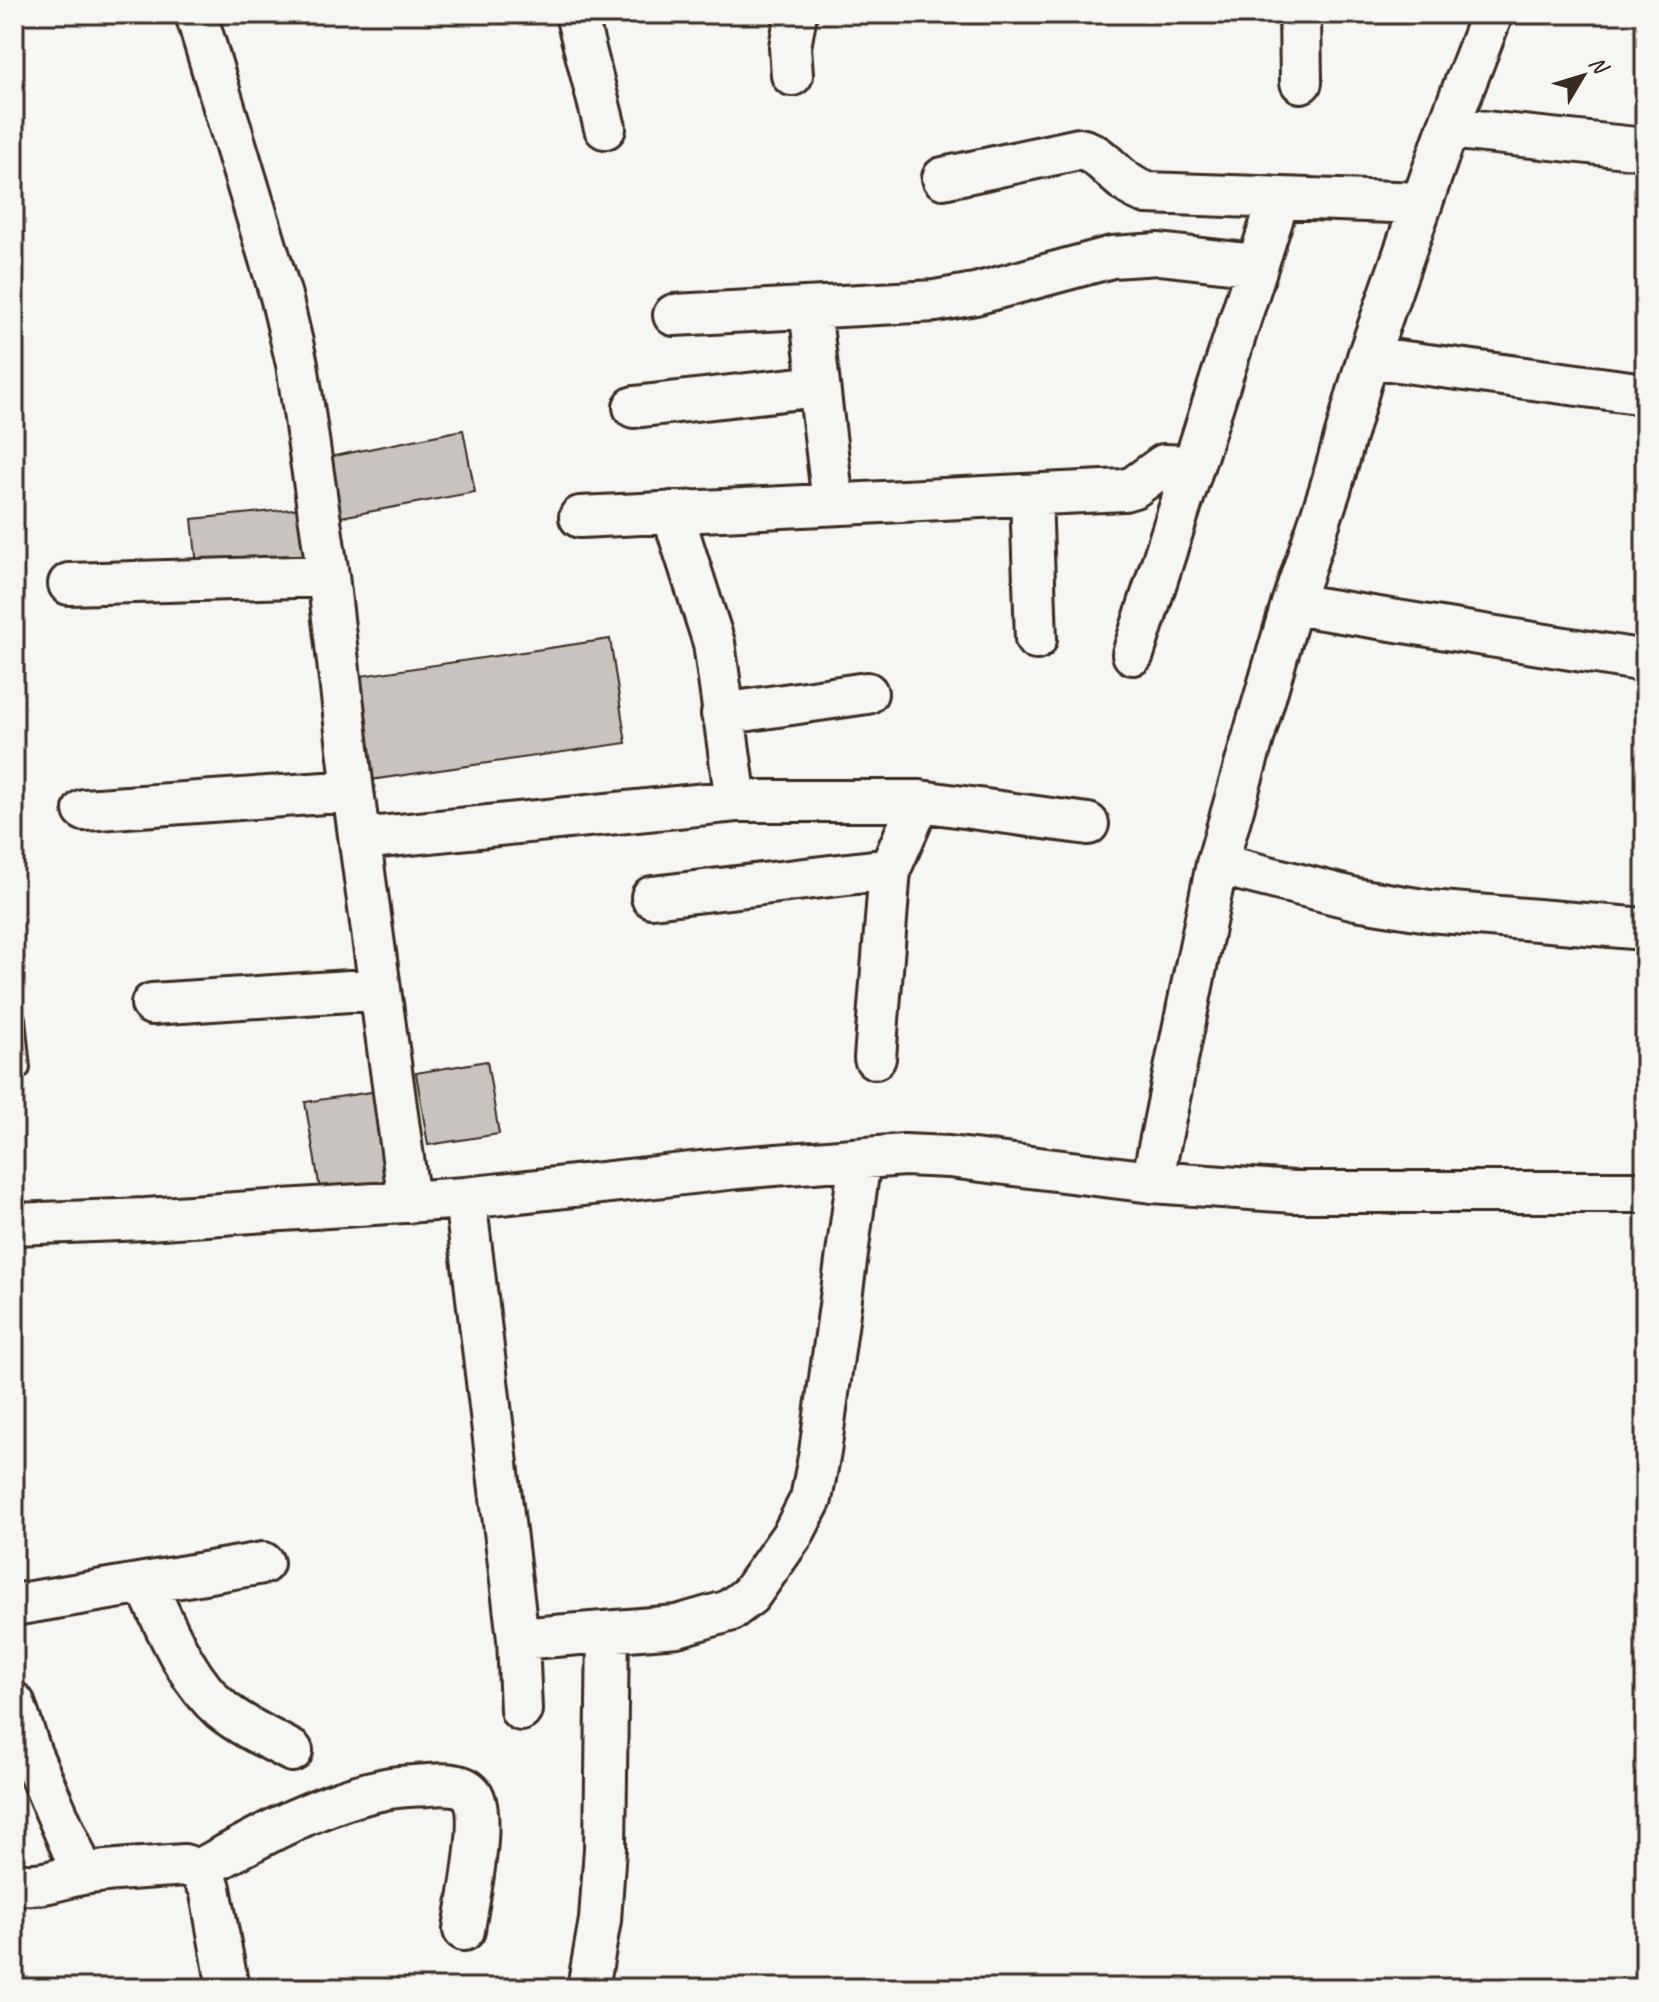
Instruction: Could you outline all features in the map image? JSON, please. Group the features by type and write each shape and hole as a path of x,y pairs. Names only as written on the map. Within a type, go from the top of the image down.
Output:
{"street":[{"path":"196,14 281,296 297,364 328,576 353,791 409,1202"},
{"path":"576,14 605,128"},
{"path":"792,75 790,47 796,14"},
{"path":"1300,14 1301,82"},
{"path":"1152,1182 1217,864 1292,604 1330,490 1368,357 1448,128 1492,14"},
{"path":"1448,128 1645,149"},
{"path":"943,178 1079,149 1090,151 1123,183 1147,193 1422,203"},
{"path":"1133,654 1279,198"},
{"path":"674,315 810,309 949,298 1135,254 1256,265"},
{"path":"810,309 833,503"},
{"path":"1368,357 1645,394"},
{"path":"634,407 819,386"},
{"path":"580,517 1124,490 1134,487 1164,465 1192,466"},
{"path":"1031,496 1036,639"},
{"path":"672,512 714,643 736,801"},
{"path":"69,584 328,576"},
{"path":"1292,604 1645,661"},
{"path":"722,714 867,693"},
{"path":"84,810 353,791"},
{"path":"360,839 736,801 920,801 1088,824"},
{"path":"875,1058 890,869 920,801"},
{"path":"1217,864 1356,899 1429,911 1645,929"},
{"path":"652,897 890,869"},
{"path":"152,1004 380,989"},
{"path":"14,1224 146,1219 465,1198 737,1168 904,1155 949,1157 1152,1182 1294,1192 1645,1192"},
{"path":"518,1639 677,1626 729,1611 750,1595 793,1534 811,1499 860,1159"},
{"path":"465,1198 518,1639 521,1710"},
{"path":"14,1605 263,1563"},
{"path":"145,1583 198,1684 220,1708 241,1724 292,1751"},
{"path":"588,1988 600,1920 605,1848 608,1632"},
{"path":"14,1703 31,1754 83,1874"},
{"path":"199,1870 299,1818 363,1794 387,1788 446,1784 472,1793 477,1807 478,1826 464,1930"},
{"path":"14,1882 22,1885 42,1884 83,1874 184,1865 199,1870 210,1888 228,1988"}],"lane":[{"path":"14,1019 19,1068"}],"building":[{"path":"463,430 475,492 341,517 329,457"},
{"path":"303,508 308,565 198,575 192,519"},
{"path":"610,639 626,743 370,780 354,677"},
{"path":"487,1061 499,1134 428,1145 416,1073"},
{"path":"378,1091 395,1189 322,1201 305,1102"}]}
